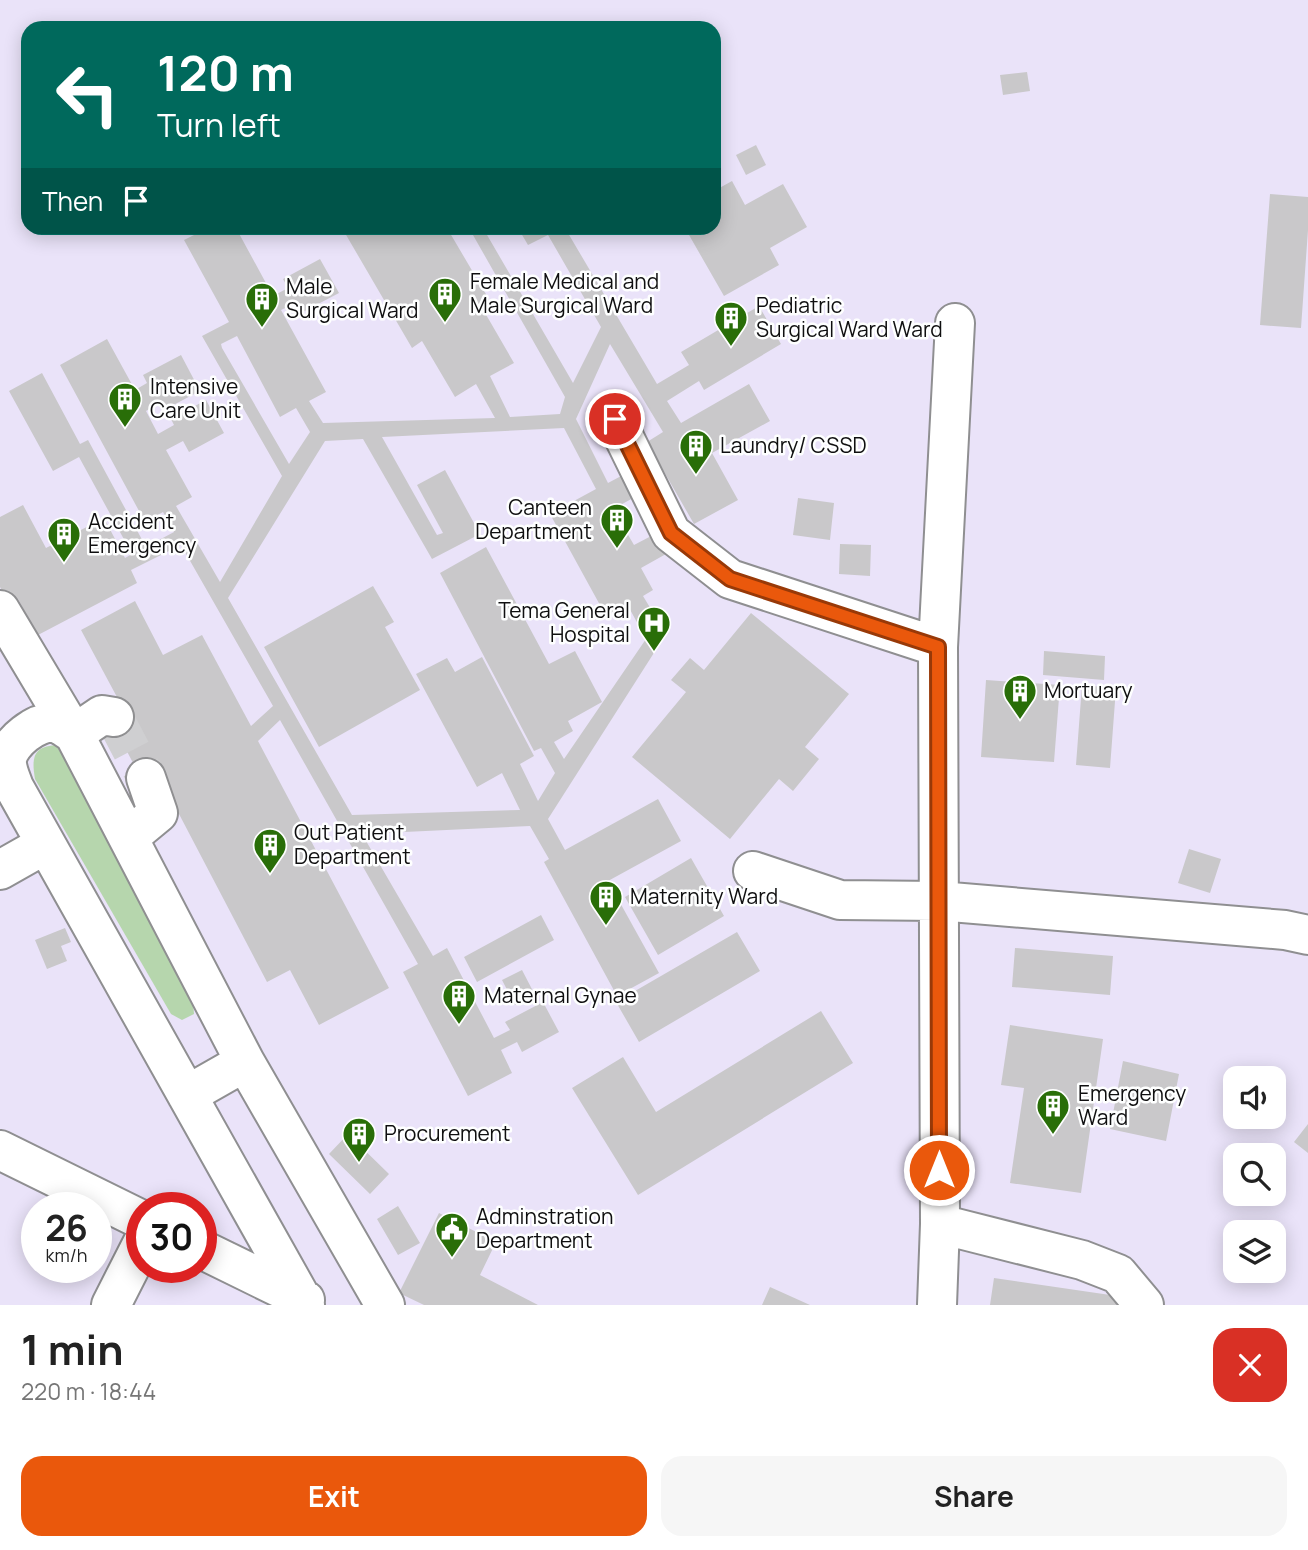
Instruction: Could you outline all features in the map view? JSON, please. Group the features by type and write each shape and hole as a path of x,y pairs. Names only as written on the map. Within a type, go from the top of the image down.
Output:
{"street":[{"path":"936,1305 940,1224 938,647 955,323"},
{"path":"615,419 671,533 730,579 938,647"},
{"path":"0,610 74,734 245,1062 385,1305"},
{"path":"74,734 102,715 114,717"},
{"path":"74,734 54,723 38,725 21,738 8,756 7,768 14,787 187,1095 308,1303"},
{"path":"129,837 158,813 146,778"},
{"path":"0,870 46,844"},
{"path":"753,871 840,900 939,901 1285,930 1308,935"},
{"path":"187,1095 245,1062"},
{"path":"0,1150 126,1212"},
{"path":"940,1224 1082,1260 1118,1274 1144,1305"},
{"path":"217,1257 308,1303"},
{"path":"111,1305 126,1275"}],"shaded area":[{"name":"Tema General Hospital","path":"0,0 1308,0 1308,1305 0,1305"}],"green space":[{"path":"58,745 193,1002 194,1014 182,1020 171,1014 35,779 36,754 39,750"}],"building":[{"path":"1027,72 1030,91 1003,95 1000,75"},
{"path":"756,145 766,165 746,175 736,155"},
{"path":"732,181 745,205 783,184 807,227 770,248 779,265 724,296 689,235 721,235 721,187"},
{"path":"1270,194 1308,197 1301,328 1260,325"},
{"path":"194,235 240,235 273,296 288,288 283,279 320,259 339,293 301,313 296,303 281,310 326,392 309,401 323,423 495,418 476,384 455,397 422,341 412,348 346,235 451,235 490,301 481,306 514,363 490,376 510,417 560,414 565,397 473,235 487,235 573,383 601,327 548,235 569,235 657,384 689,365 681,352 759,306 781,344 704,390 699,381 667,401 681,423 749,384 770,421 712,453 738,500 694,524 647,442 663,432 610,344 576,419 608,483 623,475 635,497 613,509 634,545 655,534 666,554 641,568 653,590 643,596 666,634 548,819 565,850 658,799 681,841 608,881 659,973 617,996 544,862 549,859 530,826 362,834 433,956 447,948 494,1038 510,1030 505,1022 543,1002 559,1032 522,1052 517,1042 501,1050 512,1073 468,1096 403,972 418,964 280,720 258,741 389,988 319,1025 290,970 267,982 157,772 142,780 110,719 125,712 81,630 135,601 163,655 202,635 251,726 273,706 181,545 131,570 137,583 38,635 18,599 9,604 0,587 0,517 23,505 46,548 104,518 125,558 132,554 79,457 53,471 9,391 42,373 80,444 88,440 146,547 174,532 163,512 145,522 60,365 107,339 135,390 147,383 143,375 181,355 200,391 162,411 158,404 146,411 158,434 174,425 171,419 206,400 224,433 189,452 183,441 166,450 192,497 176,506 220,582 282,476 202,336 229,322 184,240","holes":["237,336 280,417 296,408 310,432 289,464 221,344","564,428 596,489 550,514 606,616 627,604 646,639 564,759 554,742 573,731 568,721 602,702 575,651 549,664 486,547 440,573 534,751 541,748 555,773 538,801 520,764 534,756 482,657 455,672 447,658 416,674 477,787 502,773 520,810 352,815 228,598 325,441 363,439 432,559 480,534 445,470 417,485 443,533 437,535 382,437"]},
{"path":"522,235 548,235 528,245"},
{"path":"798,498 834,503 830,540 793,535"},
{"path":"840,544 871,545 870,576 839,574"},
{"path":"373,586 394,622 385,627 420,690 319,747 264,647"},
{"path":"751,613 849,694 805,747 819,759 793,791 779,779 730,839 632,757 686,692 671,680 690,658 704,670"},
{"path":"1044,651 1105,656 1104,680 1043,675"},
{"name":"Mortuary","path":"986,680 1060,685 1054,762 981,757"},
{"path":"1082,685 1116,688 1110,768 1076,765"},
{"path":"1189,849 1221,859 1210,893 1178,883"},
{"path":"691,858 724,916 658,955 625,897"},
{"path":"541,915 554,940 477,982 464,957"},
{"path":"65,928 71,942 61,946 67,961 47,969 35,940"},
{"path":"737,932 760,971 639,1042 616,1002"},
{"path":"1015,948 1113,956 1110,995 1012,987"},
{"path":"522,970 535,995 515,1005 502,980"},
{"path":"821,1011 853,1063 638,1195 572,1088 623,1057 656,1112"},
{"name":"Emergency Ward","path":"1010,1025 1103,1039 1081,1193 1010,1183 1024,1088 1001,1085"},
{"path":"1123,1061 1179,1074 1166,1141 1110,1129"},
{"path":"1308,1124 1308,1153 1294,1142"},
{"name":"Procurement","path":"348,1134 389,1174 370,1194 329,1154"},
{"path":"398,1206 420,1243 398,1255 377,1219"},
{"name":"Adminstration Department","path":"439,1213 496,1242 480,1275 538,1305 424,1305 399,1293"},
{"path":"994,1278 1117,1296 1116,1305 990,1305"},
{"path":"770,1287 810,1305 762,1305"}],"tunnel":[{"path":"114,717 146,778"}],"place":[{"name":"Female Medical and Male Surgical Ward","path":"445,324"},
{"name":"Male Surgical Ward","path":"262,329"},
{"name":"Pediatric Surgical Ward Ward","path":"731,348"},
{"name":"Intensive Care Unit","path":"125,429"},
{"name":"Laundry/ CSSD","path":"696,476"},
{"name":"Canteen Department","path":"617,550"},
{"name":"Accident Emergency","path":"64,564"},
{"name":"Tema General Hospital","path":"654,653"},
{"name":"Mortuary","path":"1020,721"},
{"name":"Out Patient Department","path":"270,875"},
{"name":"Maternity Ward","path":"606,927"},
{"name":"Maternal Gynae","path":"459,1026"},
{"name":"Emergency Ward","path":"1053,1136"},
{"name":"Procurement","path":"359,1164"},
{"name":"Adminstration Department","path":"452,1259"}],"route":[{"path":"615,419 671,533 730,579 938,647 939,1170"}]}
